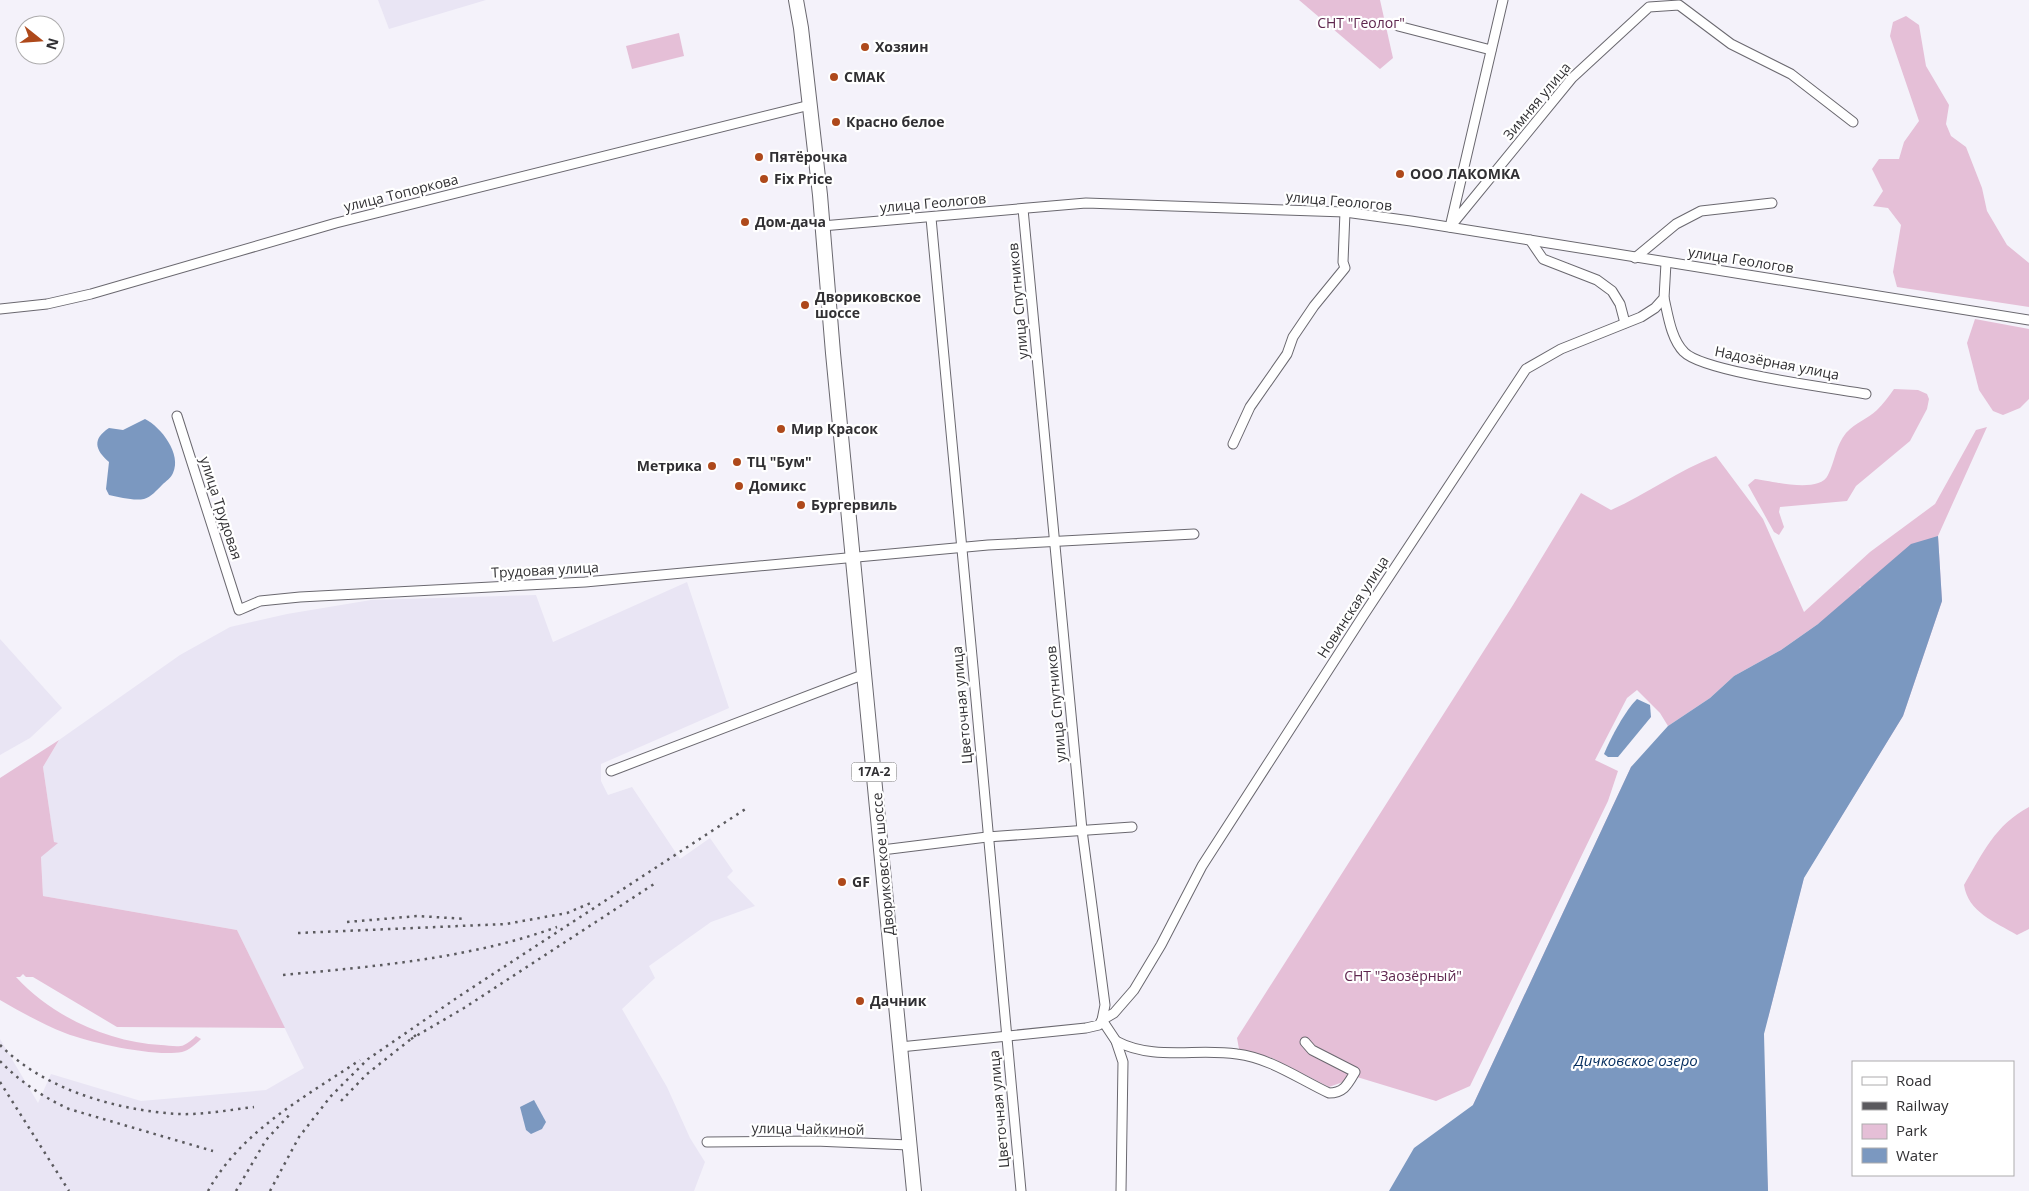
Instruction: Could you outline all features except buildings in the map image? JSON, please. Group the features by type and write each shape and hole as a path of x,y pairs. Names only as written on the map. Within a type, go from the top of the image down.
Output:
{"main road":[{"name":"Двориковское шоссе","path":"796,0 810,104 914,1191"}],"street":[{"path":"1450,227 1503,0"},
{"name":"Зимняя улица","path":"1450,227 1572,78 1649,7 1679,5 1732,44 1791,74 1854,122"},
{"path":"1398,26 1491,50"},
{"name":"улица Топоркова","path":"0,309 46,304 91,294 336,223 810,104"},
{"name":"улица Геологов","path":"822,226 1086,203 1345,212 1450,227 2029,320"},
{"path":"1635,258 1676,224 1701,211 1772,203"},
{"name":"улица Спутников","path":"1023,209 1082,830 1105,1005 1102,1020"},
{"path":"1233,444 1250,407 1287,354 1293,337 1314,306 1345,268 1343,262 1345,212"},
{"name":"Цветочная улица","path":"931,218 964,547 987,838 1021,1191"},
{"path":"1530,240 1543,259 1597,280 1612,291 1620,304 1625,323"},
{"path":"1664,298 1666,263"},
{"name":"Новинская улица","path":"900,1047 1086,1028 1099,1025 1102,1020 1114,1013 1134,990 1162,945 1202,866 1363,616 1526,369 1561,349 1625,323 1655,308 1664,298"},
{"name":"Надозёрная улица","path":"1664,298 1673,331 1682,350 1690,358 1724,369 1866,394"},
{"name":"улица Трудовая","path":"176,416 239,610"},
{"name":"Трудовая улица","path":"239,610 260,601 290,598 585,582 964,547 1194,534"},
{"path":"611,771 865,674"},
{"path":"882,850 987,838 1132,827"},
{"path":"1102,1020 1116,1041 1123,1062 1121,1191"},
{"path":"1116,1041 1132,1050 1238,1054 1273,1064 1329,1093 1338,1093 1348,1086 1355,1072 1312,1050 1305,1042"},
{"name":"улица Чайкиной","path":"707,1142 815,1141 909,1144"}],"shaded area":[{"path":"378,0 486,0 389,29"},
{"path":"687,582 729,708 601,764 601,781 608,795 632,787 680,859 710,838 733,871 727,877 755,906 711,922 649,966 655,978 622,1009 667,1087 690,1138 705,1162 694,1191 0,1191 0,1039 38,1103 51,1074 141,1101 266,1090 304,1068 237,930 43,896 41,856 57,843 54,843 43,767 59,740 180,655 230,627 287,614 371,600 536,595 553,642"},
{"path":"0,639 62,708 30,738 0,755"}],"green space":[{"name":"СНТ \"Геолог\"","path":"1299,0 1380,0 1393,58 1380,69"},
{"path":"1906,16 1919,25 1926,66 1949,105 1946,124 1951,136 1966,147 1982,188 1987,211 2007,245 2029,263 2029,307 1897,287 1893,272 1901,225 1888,208 1873,206 1883,191 1872,169 1879,159 1899,159 1904,142 1919,121 1890,36 1893,22"},
{"path":"679,33 684,56 632,69 626,46"},
{"path":"1975,319 2029,329 2029,399 2020,408 2003,415 1993,411 1979,390 1967,343"},
{"path":"1894,389 1918,390 1927,394 1929,399 1927,409 1910,441 1856,486 1847,501 1780,507 1779,512 1784,527 1779,535 1774,532 1748,485 1755,479 1794,485 1815,484 1823,481 1828,475 1840,443 1846,433 1877,410"},
{"name":"СНТ \"Заозёрный\"","path":"1987,427 1938,536 1942,601 1903,716 1804,877 1768,1018 1758,1018 1768,1191 1473,1105 1631,767 1877,611 1860,586 1854,611 1818,624 1781,650 1734,676 1710,698 1668,726 1660,713 1637,690 1627,698 1595,760 1618,771 1608,801 1470,1086 1436,1101 1357,1077 1329,1087 1272,1058 1239,1049 1237,1038 1513,605 1581,493 1611,510 1689,468 1716,456 1763,519 1804,612 1870,552 1935,504 1976,430"},
{"path":"59,740 43,767 54,842 58,843 41,857 43,896 237,930 285,1028 117,1027 33,977 26,977 23,974 20,977 16,977 46,1004 63,1015 121,1039 141,1043 179,1046 184,1045 196,1036 201,1039 184,1051 156,1053 106,1045 76,1037 40,1022 0,1000 0,778"},
{"path":"2029,807 2029,929 2017,935 1992,921 1977,909 1971,902 1964,885 1984,851 1999,831 2017,814"}],"water":[{"path":"145,419 157,428 168,442 175,458 173,473 154,493 144,499 109,495 106,489 109,462 98,449 98,440 109,428 123,430"},
{"name":"Дичковское озеро","path":"1938,536 1942,601 1903,716 1804,878 1764,1034 1768,1191 1389,1191 1414,1148 1473,1105 1631,767 1668,726 1710,698 1734,676 1781,650 1818,624 1911,544"},
{"path":"1637,699 1650,705 1651,717 1618,757 1608,757 1604,754 1610,740 1623,717"},
{"path":"534,1100 546,1122 542,1129 531,1134 526,1130 520,1107"}],"railway":[{"path":"270,1191 299,1137 331,1096 368,1059 461,995 747,808"},
{"path":"411,1039 464,1008 654,884"},
{"path":"298,933 506,924 567,913 593,902"},
{"path":"347,922 418,916 466,919"},
{"path":"283,975 422,960 490,947 557,927"},
{"path":"341,1101 367,1074 416,1035"},
{"path":"0,1045 18,1061 60,1086 83,1095 130,1108 187,1114 254,1107"},
{"path":"208,1191 238,1150 256,1133 296,1102 360,1060"},
{"path":"0,1061 32,1088 69,1109 213,1151"},
{"path":"0,1082 69,1191"},
{"path":"236,1191 266,1140 292,1112"}],"place":[{"name":"Хозяин","path":"865,47"},
{"name":"СМАК","path":"834,77"},
{"name":"Красно белое","path":"836,122"},
{"name":"Пятёрочка","path":"759,157"},
{"name":"ООО ЛАКОМКА","path":"1400,174"},
{"name":"Fix Price","path":"764,179"},
{"name":"Дом-дача","path":"745,222"},
{"name":"Двориковское шоссе","path":"805,305"},
{"name":"Мир Красок","path":"781,429"},
{"name":"ТЦ \"Бум\"","path":"737,462"},
{"name":"Метрика","path":"712,466"},
{"name":"Домикс","path":"739,486"},
{"name":"Бургервиль","path":"801,505"},
{"name":"GF","path":"842,882"},
{"name":"Дачник","path":"860,1001"}]}
